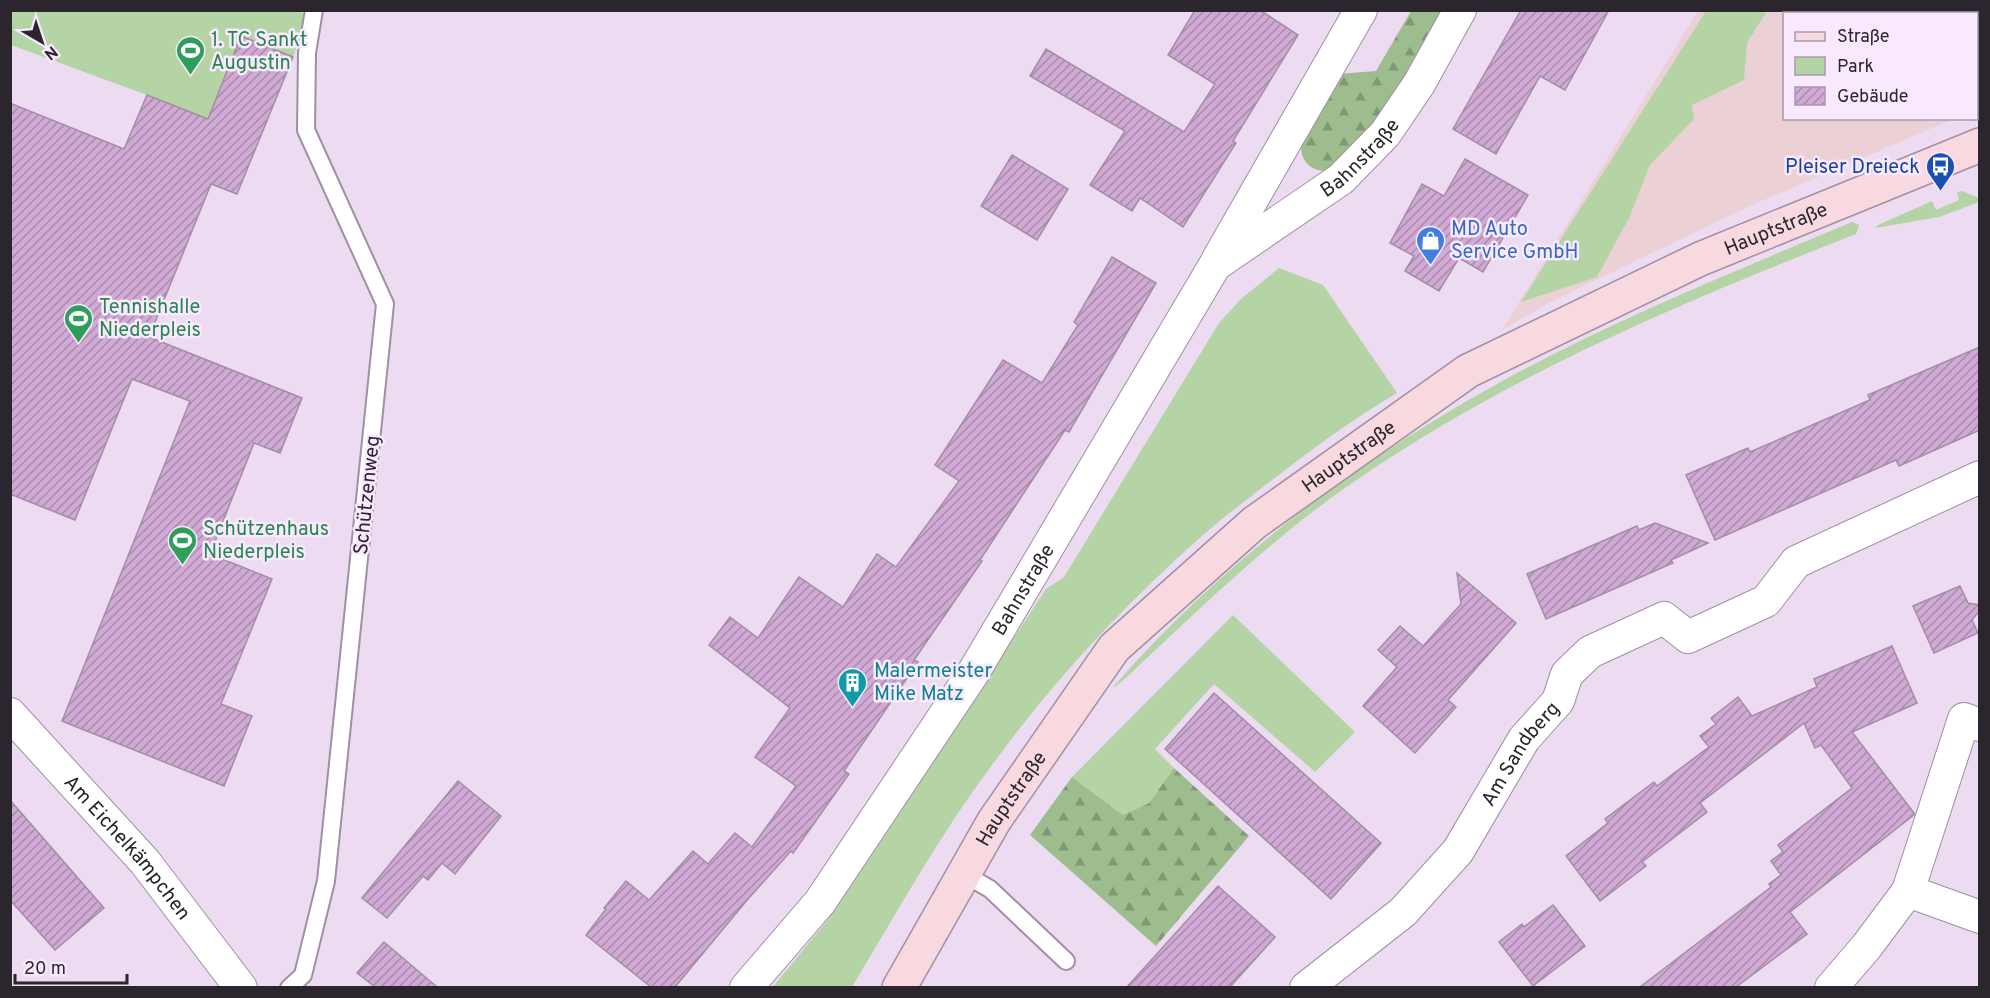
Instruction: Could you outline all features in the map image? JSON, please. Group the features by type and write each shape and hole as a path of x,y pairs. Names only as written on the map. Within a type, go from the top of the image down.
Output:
{"main road":[{"name":"Hauptstraße","path":"899,987 994,821 1114,648 1254,522 1468,371 1700,259 1975,147"}],"street":[{"name":"Bahnstraße","path":"746,987 820,902 973,673 1215,265 1361,10"},
{"name":"Bahnstraße","path":"1215,265 1341,178 1385,134 1419,84 1460,10"},
{"name":"Am Sandberg","path":"1306,987 1403,912 1458,851 1524,740 1558,701 1567,674 1590,652 1664,618 1688,636 1698,632 1766,601 1796,562 1980,477"},
{"name":"Am Eichelkämpchen","path":"10,714 145,862 241,987"},
{"path":"1831,987 1867,946 1908,891 1964,719 1980,724"},
{"path":"1908,891 1980,917"}],"lane":[{"name":"Schützenweg","path":"289,987 303,975 326,881 385,304 306,130 307,53 314,10"},
{"path":"964,874 990,889 1066,962"}],"shaded area":[{"path":"1698,11 1979,11 1980,107 1978,108 1978,12 1783,12 1783,120 1951,120 1752,205 1550,302 1502,330"}],"green space":[{"name":"1. TC Sankt Augustin","path":"298,10 306,16 293,57 259,140 147,95 11,45 10,11"},
{"path":"1411,11 1447,11 1419,58 1369,131 1329,171 1321,171 1308,165 1301,148 1304,132 1338,74 1376,71"},
{"path":"1706,11 1767,11 1747,43 1744,80 1692,105 1694,119 1650,165 1629,218 1597,277 1521,302"},
{"path":"1962,191 1979,198 1979,202 1939,217 1875,228 1932,201 1936,210 1959,200 1957,192"},
{"path":"1852,222 1859,225 1856,234 1657,316 1592,346 1527,378 1402,450 1342,490 1286,533 1231,580 1127,677 1113,687 1201,597 1248,555 1296,515 1399,443 1506,379 1591,336 1678,296"},
{"path":"1279,268 1323,285 1397,393 1328,438 1218,523 1174,561 1091,644 1015,734 954,819 852,987 772,988 826,922 1046,589 1064,577 1219,323 1241,299"},
{"path":"1233,615 1355,732 1315,772 1214,684 1155,749 1174,768 1149,803 1123,815 1072,777"},
{"path":"1174,768 1249,836 1156,946 1030,835 1072,777 1123,815 1149,803"}],"building":[{"path":"1195,10 1260,10 1298,35 1233,141 1236,143 1183,227 1140,198 1132,211 1090,185 1125,131 1030,76 1046,49 1184,132 1215,84 1168,55"},
{"path":"1521,10 1609,10 1565,90 1540,76 1496,154 1453,129"},
{"path":"241,36 293,57 237,194 211,184 149,337 302,398 280,453 254,443 210,554 272,579 221,704 252,716 224,786 62,721 190,401 132,379 75,520 10,494 10,103 124,149 147,95 208,119"},
{"path":"1012,155 1068,189 1037,240 981,206"},
{"path":"1465,159 1528,195 1483,272 1459,258 1439,291 1405,271 1414,256 1390,243 1422,184 1444,196"},
{"path":"1112,257 1156,283 1069,432 1065,430 980,560 982,561 914,660 918,662 844,771 849,774 793,853 791,851 748,899 675,987 651,987 586,935 606,909 604,908 626,881 649,900 693,851 708,864 735,833 752,847 796,786 755,757 790,708 709,645 730,617 758,638 799,577 843,607 877,554 896,567 959,481 935,465 1003,360 1042,383 1078,325 1074,322"},
{"path":"1980,347 1980,430 1899,466 1896,460 1715,540 1686,475 1748,448 1750,452 1870,400 1868,395"},
{"path":"1655,523 1708,543 1671,560 1673,563 1546,619 1527,574 1637,526 1639,530"},
{"path":"1457,573 1516,623 1448,700 1456,707 1415,753 1363,706 1397,667 1378,650 1400,626 1423,646 1461,604"},
{"path":"1960,586 1968,603 1980,605 1980,610 1972,620 1978,633 1934,653 1913,606"},
{"path":"1892,646 1917,703 1852,732 1914,815 1790,912 1807,934 1736,987 1640,987 1771,887 1769,884 1781,875 1771,861 1783,852 1778,845 1852,788 1821,745 1815,748 1804,723 1700,803 1707,812 1642,862 1646,866 1600,901 1566,856 1608,823 1605,819 1654,782 1657,786 1709,747 1700,736 1716,724 1711,718 1738,697 1752,716 1817,687 1814,679"},
{"path":"1214,693 1381,843 1331,899 1165,749"},
{"path":"458,781 501,816 455,874 442,863 428,880 423,876 387,918 362,898"},
{"path":"10,800 104,908 55,950 10,900"},
{"path":"1218,886 1275,937 1230,987 1127,987"},
{"path":"1553,905 1585,946 1533,986 1499,942 1522,924 1524,927"},
{"path":"384,942 437,987 375,987 357,973"}],"place":[{"name":"1. TC Sankt Augustin","path":"190,76"},
{"name":"Pleiser Dreieck","path":"1941,192"},
{"name":"MD Auto Service GmbH","path":"1430,266"},
{"name":"Tennishalle Niederpleis","path":"78,344"},
{"name":"Schützenhaus Niederpleis","path":"182,566"},
{"name":"Malermeister Mike Matz","path":"853,708"}]}
